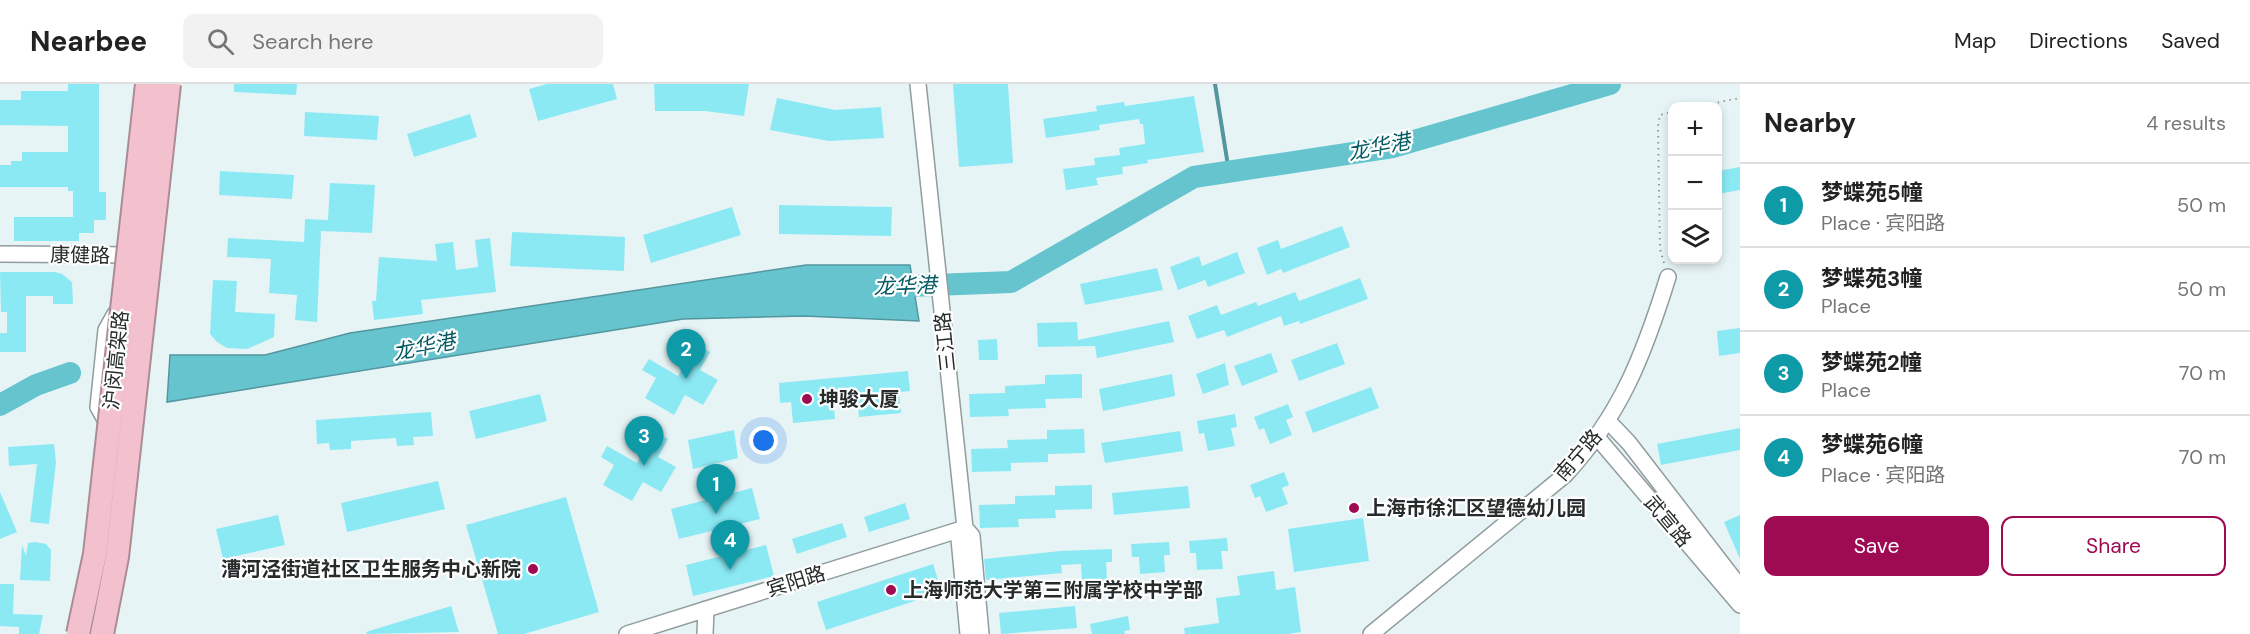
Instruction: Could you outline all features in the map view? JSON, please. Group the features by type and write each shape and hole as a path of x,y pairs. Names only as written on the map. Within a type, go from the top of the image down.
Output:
{"highway":[{"name":"沪闵高架路","path":"78,634 94,554 147,84"},
{"name":"沪闵高架路","path":"102,634 117,557 169,84"}],"street":[{"name":"三江路","path":"918,84 965,528 959,540 968,634"},
{"name":"康健路","path":"0,254 159,255"},
{"name":"南宁路","path":"1371,634 1565,475 1586,452 1623,397 1638,365 1668,277"},
{"path":"104,418 98,407 106,330 115,314"},
{"path":"1608,421 1629,443 1740,587"},
{"name":"武宣路","path":"1596,436 1740,605"},
{"name":"三江路","path":"965,528 972,536 981,634"},
{"name":"宾阳路","path":"627,634 965,528"},
{"path":"705,634 706,609"}],"path":[{"path":"1720,102 1740,98"},
{"path":"1668,113 1660,115 1658,126 1660,249 1668,277"}],"water":[{"path":"806,265 910,265 919,321 804,316 683,319 167,402 170,355 265,355 350,333"}],"building":[{"path":"68,84 99,84 99,192 106,192 106,220 94,220 94,233 79,233 79,241 14,241 14,217 73,217 73,191 68,191 68,187 0,187 0,165 11,165 11,161 22,161 22,152 68,152 68,126 0,125 0,100 21,100 21,91 68,91"},
{"path":"234,84 297,84 296,95 234,92"},
{"path":"547,84 613,84 617,99 538,121 529,89"},
{"path":"654,84 749,84 744,116 705,111 655,111"},
{"path":"953,84 1008,84 1013,163 959,167"},
{"path":"1194,96 1204,152 1147,160 1148,163 1122,167 1123,174 1096,178 1098,185 1066,190 1063,169 1095,165 1094,158 1120,155 1119,148 1145,144 1143,124 1140,124 1139,119 1099,125 1100,130 1046,138 1043,119 1097,111 1096,106 1124,102 1125,106"},
{"path":"777,98 835,110 881,107 884,138 829,141 770,130"},
{"path":"305,112 379,116 377,140 304,136"},
{"path":"470,114 477,137 414,157 407,134"},
{"path":"1740,167 1740,190 1722,193 1722,170"},
{"path":"220,171 294,175 292,199 219,195"},
{"path":"330,183 375,185 372,233 321,231 317,322 295,320 297,295 269,293 271,259 227,257 228,238 304,242 305,219 328,220"},
{"path":"779,205 892,207 891,236 779,234"},
{"path":"732,207 741,235 651,263 643,235"},
{"path":"1342,226 1350,247 1283,273 1281,269 1267,275 1257,248 1278,240 1281,249"},
{"path":"512,232 625,237 624,271 510,266"},
{"path":"490,238 496,292 421,300 423,314 374,320 372,301 376,301 379,257 437,261 435,244 453,242 456,270 478,267 475,240"},
{"path":"1237,252 1245,273 1208,287 1205,280 1178,290 1170,267 1199,256 1202,266"},
{"path":"1157,268 1163,290 1085,305 1080,284"},
{"path":"0,272 55,272 62,274 72,282 73,304 53,304 53,296 26,296 26,352 0,352 0,333 7,333 7,312 1,312"},
{"path":"1360,278 1368,299 1300,324 1299,321 1284,326 1281,316 1227,337 1224,330 1197,339 1188,316 1217,305 1221,315 1256,302 1258,306 1295,292 1299,301"},
{"path":"213,280 237,281 235,312 275,314 274,337 247,349 227,348 217,342 210,334"},
{"path":"1169,321 1174,342 1097,358 1095,346 1038,347 1037,323 1077,322 1078,340"},
{"path":"1740,328 1740,353 1719,356 1717,331"},
{"path":"997,339 998,360 979,360 978,340"},
{"path":"1337,343 1345,364 1299,381 1291,360"},
{"path":"697,345 710,352 700,370 718,380 703,405 685,395 674,415 645,398 656,378 642,370 649,359 678,376"},
{"path":"1271,353 1278,372 1242,386 1234,366"},
{"path":"1225,363 1229,385 1203,394 1196,374"},
{"name":"坤骏大厦","path":"908,371 910,391 899,392 901,413 859,417 857,393 833,395 835,419 793,423 791,402 780,403 779,383"},
{"path":"1082,374 1082,398 1045,399 1046,408 1008,409 1009,416 970,417 969,394 1005,393 1005,386 1045,384 1045,375"},
{"path":"1172,374 1175,396 1103,411 1099,389"},
{"path":"1371,387 1379,408 1313,433 1305,412"},
{"path":"540,394 547,421 476,439 469,411"},
{"path":"1288,404 1293,417 1286,420 1292,435 1270,444 1264,428 1259,430 1254,417"},
{"path":"431,412 433,436 413,437 414,445 397,446 396,438 351,441 351,449 330,450 329,443 317,444 316,420"},
{"path":"1235,414 1237,427 1231,428 1235,446 1208,451 1204,433 1199,434 1197,421"},
{"path":"1740,428 1740,450 1661,465 1657,444"},
{"path":"1084,429 1085,453 1048,454 1048,462 1011,463 1011,471 972,472 971,449 1008,448 1007,440 1047,439 1047,430"},
{"path":"734,430 738,458 693,469 688,440"},
{"path":"1180,431 1183,451 1105,463 1101,443"},
{"path":"655,432 668,439 658,457 676,467 661,492 643,482 632,501 603,485 614,465 601,457 607,446 637,463"},
{"path":"54,444 56,462 49,524 30,522 37,464 9,466 8,447"},
{"path":"1284,472 1289,485 1282,488 1288,504 1266,512 1260,496 1255,498 1250,485"},
{"path":"438,481 445,509 347,532 341,503"},
{"path":"1092,485 1092,509 1055,510 1056,518 1018,519 1019,527 980,528 979,505 1015,504 1015,496 1055,495 1055,486"},
{"path":"1188,486 1190,508 1114,515 1112,493"},
{"path":"752,488 760,519 679,539 671,509"},
{"path":"0,492 17,532 0,539"},
{"name":"漕河泾街道社区卫生服务中心新院","path":"566,497 599,612 524,634 498,634 466,525"},
{"path":"905,503 910,519 869,532 864,517"},
{"path":"278,515 285,545 223,559 216,529"},
{"path":"1740,515 1740,559 1724,522"},
{"path":"1363,518 1369,561 1294,572 1288,529"},
{"path":"842,523 847,537 797,554 792,539"},
{"path":"1227,538 1228,551 1221,551 1223,569 1197,570 1196,553 1190,553 1189,541"},
{"path":"1169,542 1170,555 1164,555 1165,572 1140,574 1139,557 1132,557 1131,544"},
{"path":"28,543 46,544 51,550 50,581 20,580 22,545 26,556"},
{"path":"766,545 774,576 693,596 686,565"},
{"path":"1112,549 1112,562 1106,562 1107,580 1082,581 1081,564 1061,565 1062,573 986,580 984,559 1060,551"},
{"path":"933,564 942,592 826,630 817,602"},
{"path":"1274,571 1276,590 1295,587 1301,632 1185,634 1184,628 1219,623 1216,598 1240,595 1237,576"},
{"path":"0,584 14,584 13,614 43,615 39,634 19,634 19,627 0,626"},
{"path":"451,606 459,632 367,634 366,632"},
{"path":"1075,606 1077,628 1001,634 999,613"},
{"path":"1128,616 1130,630 1124,631 1125,634 1092,634 1090,624"}],"waterway":[{"path":"1215,84 1229,172"},
{"name":"龙华港","path":"883,287 1011,282 1194,177 1393,147 1610,84"},
{"name":"龙华港","path":"0,405 36,385 70,373"}],"place":[{"name":"梦蝶苑3幢","path":"686,379"},
{"name":"坤骏大厦","path":"807,399"},
{"name":"梦蝶苑2幢","path":"644,466"},
{"name":"上海市徐汇区望德幼儿园","path":"1354,508"},
{"name":"梦蝶苑5幢","path":"716,514"},
{"name":"漕河泾街道社区卫生服务中心新院","path":"533,569"},
{"name":"梦蝶苑6幢","path":"730,570"},
{"name":"上海师范大学第三附属学校中学部","path":"891,590"}]}
